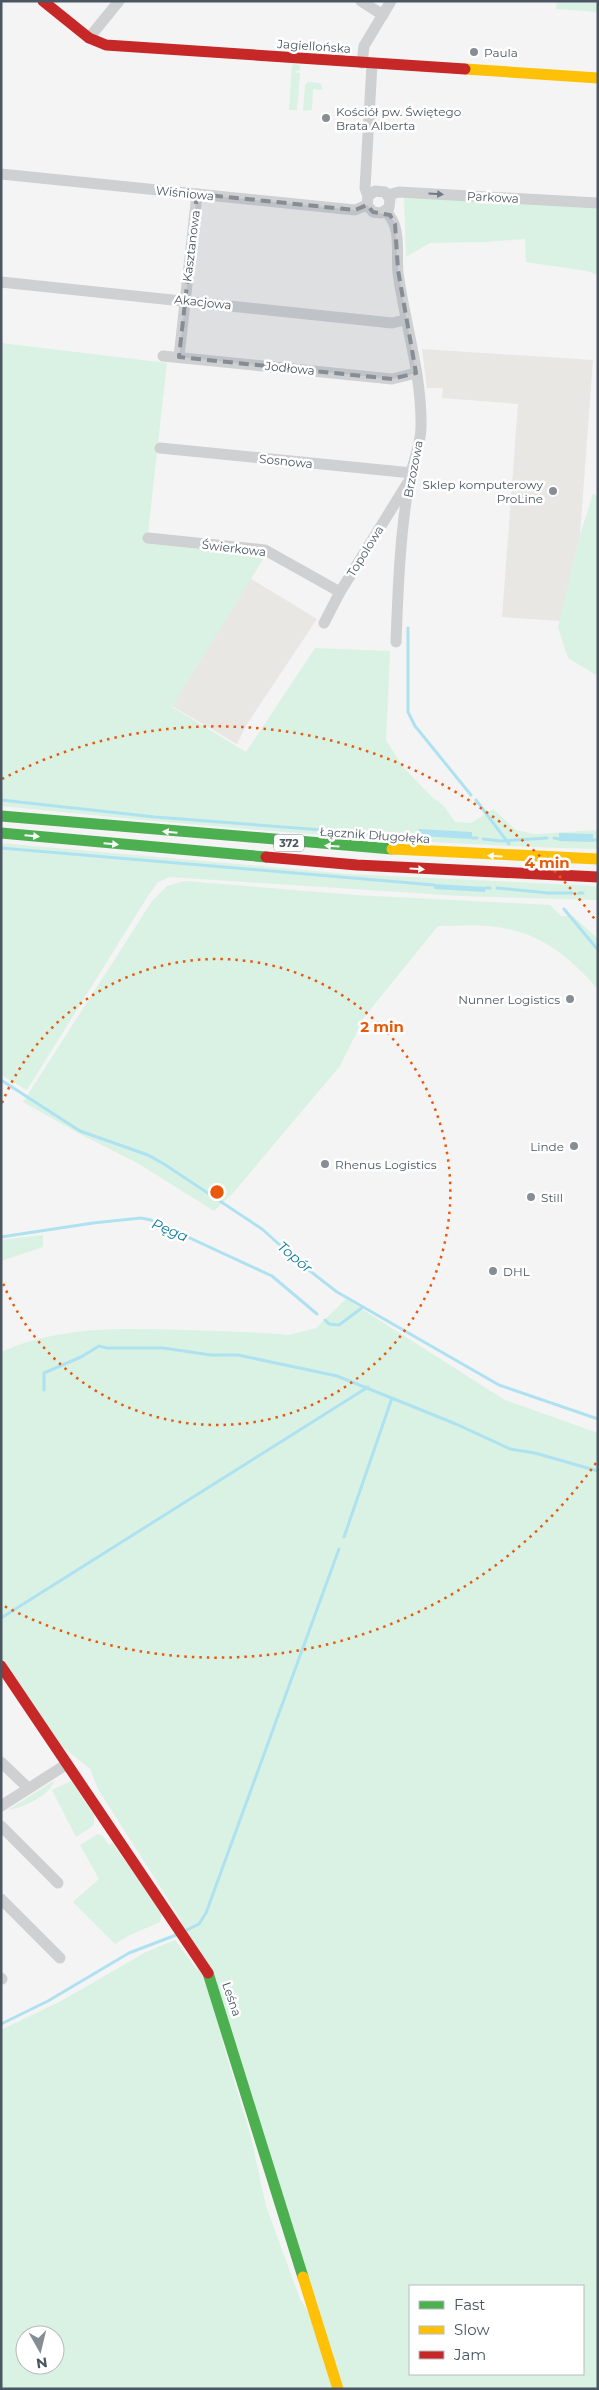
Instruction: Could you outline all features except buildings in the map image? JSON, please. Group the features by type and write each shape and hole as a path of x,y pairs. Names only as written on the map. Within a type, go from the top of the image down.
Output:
{"street":[{"name":"Jagiellońska","path":"43,1 89,38 106,45 598,78"},
{"path":"89,38 119,1"},
{"path":"361,1 383,15"},
{"path":"368,201 380,190 388,195 390,204 386,212 377,214 368,201 365,188 367,64 364,46 391,1"},
{"name":"Wiśniowa","path":"1,174 355,210 368,201"},
{"name":"Parkowa","path":"388,195 399,192 598,203"},
{"name":"Kasztanowa","path":"179,358 197,194"},
{"name":"Brzozowa","path":"386,212 395,224 398,270 405,320 420,392 421,427 419,447 411,477 400,559 396,642"},
{"name":"Akacjowa","path":"1,282 392,323 405,320"},
{"name":"Jodłowa","path":"163,356 392,379 416,373"},
{"name":"Sosnowa","path":"160,448 411,477"},
{"name":"Topolowa","path":"324,623 340,592 411,477"},
{"name":"Świerkowa","path":"148,538 265,550 340,592"},
{"name":"Łącznik Długołęka","path":"1,816 333,846 507,857 598,859"},
{"name":"372","path":"1,833 363,866 598,876"},
{"name":"Leśna","path":"1,1666 207,1971 236,2057 338,2389"},
{"path":"1,1762 28,1788"},
{"path":"1,1806 67,1764"},
{"path":"1,1826 58,1883"},
{"path":"1,1899 60,1958"}],"highlighted area":[{"path":"197,194 355,210 367,205 373,212 390,215 395,224 398,270 416,373 392,379 179,357"}],"shaded area":[{"path":"422,349 593,360 580,535 560,621 502,617 518,404 442,398 443,388 427,388"},
{"path":"250,578 317,619 247,724 237,744 172,706"}],"green space":[{"path":"557,1 598,1 598,12 556,9"},
{"path":"292,64 300,65 300,70 294,72 300,73 297,110 289,110"},
{"path":"308,82 320,83 323,90 313,89 312,110 303,111 305,85"},
{"path":"422,195 598,208 598,275 587,271 526,262 525,239 430,243 406,257 404,198"},
{"path":"1,343 167,363 147,542 267,553 172,707 246,752 315,648 390,651 386,740 403,767 432,797 444,806 455,822 471,823 493,809 516,830 534,834 598,830 598,849 448,843 299,833 1,806"},
{"path":"593,494 598,496 598,676 568,658 558,627 580,535"},
{"path":"1,843 348,874 598,886 598,900 460,896 170,877 158,882 146,899 27,1090 1,1075"},
{"path":"185,881 355,895 550,905 561,916 573,916 598,939 598,989 567,958 544,942 531,936 518,931 495,927 438,926 365,1016 340,1066 233,1193 214,1211 139,1164 23,1102 152,901 167,886"},
{"path":"43,1235 43,1247 1,1261 1,1240"},
{"path":"346,1299 505,1400 598,1433 598,2389 343,2389 180,1918 98,1789 90,1769 63,1747 1,1660 1,1352 45,1337 90,1330 159,1329 289,1335 316,1328"},
{"path":"55,1780 47,1791 35,1800 8,1810"},
{"path":"71,1781 94,1815 94,1825 76,1837 52,1790"},
{"path":"98,1834 102,1835 109,1845 112,1843 162,1913 160,1922 115,1944 73,1902 99,1879 80,1845"},
{"path":"175,1940 203,1977 251,2137 266,2206 300,2299 312,2318 335,2389 1,2389 1,2030 61,2001 146,1952"}],"water":[{"path":"419,829 472,832 472,839 419,836"},
{"path":"559,833 593,834 593,842 559,841"},
{"path":"434,884 486,887 485,892 434,889"}],"waterway":[{"path":"408,628 408,712 415,726 471,795"},
{"path":"1,800 155,817 400,836 419,835"},
{"path":"476,800 509,844"},
{"path":"472,838 477,838"},
{"path":"483,839 501,841 547,838"},
{"path":"554,838 559,839"},
{"path":"593,840 598,840"},
{"path":"1,848 434,885"},
{"path":"497,888 548,893"},
{"path":"549,893 572,893"},
{"path":"564,909 598,950"},
{"name":"Topór","path":"1,1080 80,1131 148,1155 164,1164 262,1229 301,1264 337,1292 499,1385 598,1419"},
{"name":"Pęga","path":"1,1237 93,1223 141,1218 151,1220 272,1276 317,1314"},
{"name":"Pęga","path":"325,1320 329,1324 339,1325 363,1307"},
{"path":"44,1390 44,1373 81,1357 99,1346 107,1348 163,1348 211,1355 238,1355 337,1376 456,1424 510,1449 535,1453 598,1471"},
{"path":"1,1618 368,1387"},
{"path":"344,1537 392,1398"},
{"path":"187,1930 199,1924 206,1913 339,1549"},
{"path":"1,2024 48,2001 129,1953 176,1935"}],"traffic: fast":[{"path":"1,816 392,849"},
{"path":"1,833 266,857"},
{"path":"208,1973 303,2277"}],"traffic: slow":[{"path":"465,69 598,78"},
{"path":"392,849 598,859"},
{"path":"303,2277 338,2389"}],"traffic: jam":[{"path":"43,1 89,38 106,45 465,69"},
{"path":"266,857 357,865 598,877"},
{"path":"1,1666 208,1973"}],"place":[{"name":"Paula","path":"474,52"},
{"name":"Kościół pw. Świętego Brata Alberta","path":"326,118"},
{"name":"Sklep komputerowy ProLine","path":"553,491"},
{"name":"Nunner Logistics","path":"570,999"},
{"name":"Linde","path":"574,1146"},
{"name":"Rhenus Logistics","path":"325,1164"},
{"name":"Still","path":"531,1197"},
{"name":"DHL","path":"493,1271"}]}
